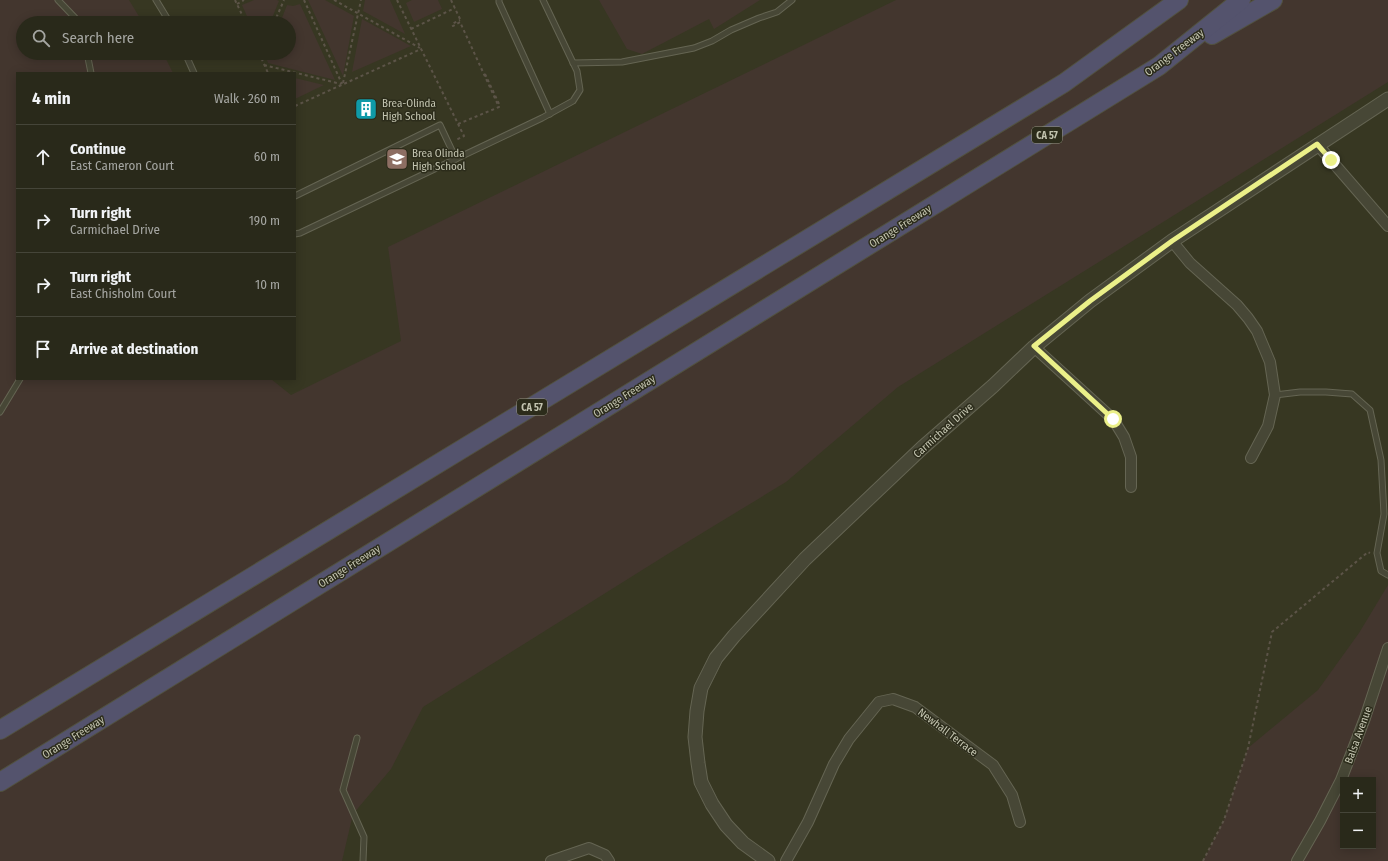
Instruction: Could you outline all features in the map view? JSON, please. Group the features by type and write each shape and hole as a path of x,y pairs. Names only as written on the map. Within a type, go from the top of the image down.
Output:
{"highway":[{"path":"1064,83 1160,0"},
{"name":"CA 57","path":"0,730 1064,83 1179,0"},
{"name":"Orange Freeway","path":"0,782 1159,66 1241,0"},
{"path":"1159,66 1273,0"}],"street":[{"name":"Carmichael Drive","path":"768,861 743,843 726,825 712,804 701,782 695,737 697,711 701,688 716,658 734,636 805,559 922,448 993,386 1034,346 1090,301 1172,241 1317,144 1388,99"},
{"path":"1317,144 1388,226"},
{"path":"1172,241 1190,263 1237,306 1257,331 1270,362 1275,395 1268,426 1251,458"},
{"path":"1034,346 1113,419 1124,437 1131,457 1130,487"},
{"name":"Balsa Avenue","path":"1297,861 1341,780 1365,718 1388,648"},
{"name":"Newhall Terrace","path":"786,861 808,822 834,764 850,739 879,702 893,699 915,707 993,765 1012,795 1020,822"},
{"path":"551,861 589,848 605,855 609,861"}],"lane":[{"path":"58,0 73,16"},
{"path":"156,0 166,16"},
{"path":"499,0 550,114"},
{"path":"296,234 550,114 573,101 580,90 577,71 544,0"},
{"path":"573,63 622,62 694,48 712,42 731,30 777,12 792,0"},
{"path":"88,60 91,72"},
{"path":"188,60 194,72"},
{"path":"296,196 440,125 456,159"},
{"path":"0,412 19,380"},
{"path":"1275,395 1300,392 1352,394 1370,410 1381,460 1384,514 1377,553 1381,571 1388,575"},
{"path":"357,738 342,790 364,838 363,861"}],"path":[{"path":"235,0 243,16"},
{"path":"237,4 244,0"},
{"path":"277,16 284,0"},
{"path":"304,0 342,84"},
{"path":"334,0 421,49"},
{"path":"342,84 361,0"},
{"path":"402,0 397,1 464,136 452,141"},
{"path":"451,0 500,106"},
{"path":"411,29 455,8"},
{"path":"458,124 499,107 460,22 453,26 452,24 460,20"},
{"path":"296,106 421,49"},
{"path":"262,60 268,72"},
{"path":"264,65 293,72"},
{"path":"296,73 342,84"},
{"path":"1203,861 1224,820 1248,748 1272,632 1368,552 1377,553"}],"shaded area":[{"path":"0,0 129,0 139,16 16,16 16,60 166,60 172,72 16,72 16,380 272,380 291,395 401,341 388,247 896,0 1388,0 1388,82 898,387 786,482 423,707 391,769 353,814 342,861 0,861"},
{"path":"254,0 279,1 273,16 247,16 242,5"},
{"path":"308,0 325,0 354,16 343,76"},
{"path":"365,0 390,0 405,34 363,11"},
{"path":"412,0 438,0 442,9 414,22 406,3"},
{"path":"599,0 760,0 714,29 709,19 642,54 627,49"},
{"path":"300,4 335,80 268,63 267,60 296,60 296,16 283,16 287,5 293,6"},
{"path":"362,19 411,46 352,72"},
{"path":"296,78 324,85 296,99"},
{"path":"1388,585 1388,861 1203,861 1224,820 1248,748 1318,690 1359,633"}],"place":[{"name":"Brea-Olinda High School","path":"366,109"},
{"name":"Brea Olinda High School","path":"397,159"}],"route":[{"path":"1113,419 1034,346 1090,301 1172,241 1317,144 1331,160"}]}
